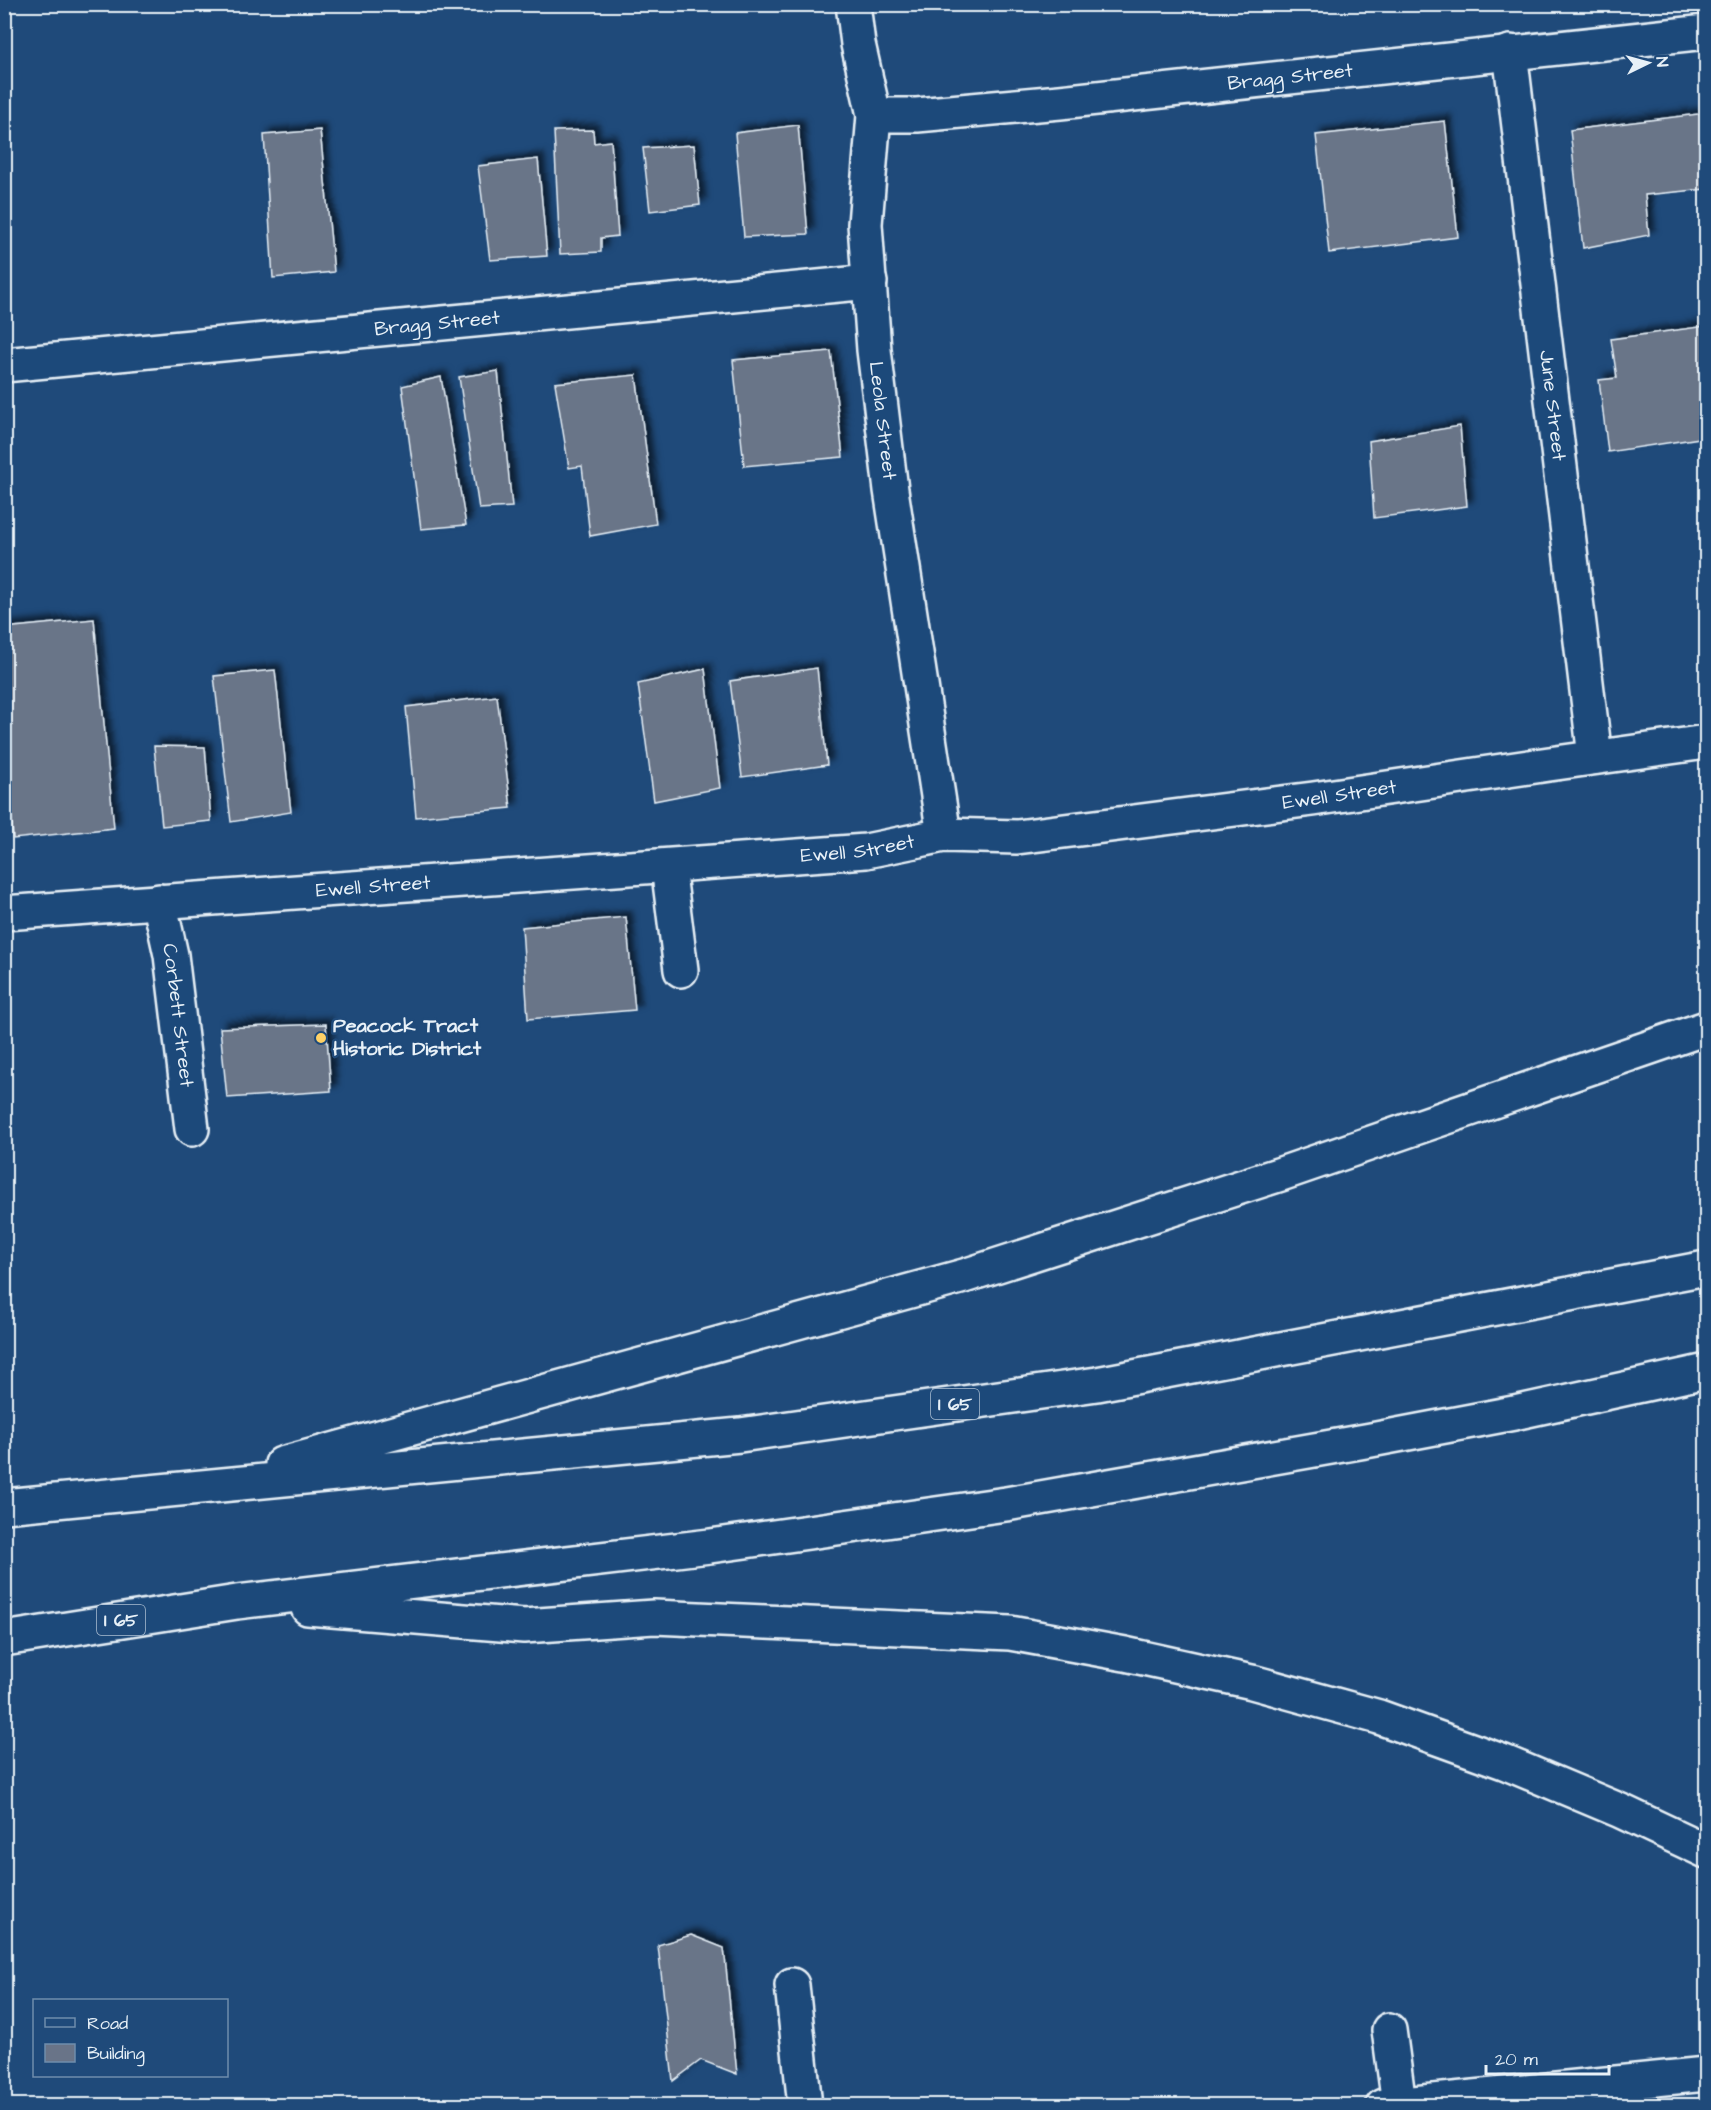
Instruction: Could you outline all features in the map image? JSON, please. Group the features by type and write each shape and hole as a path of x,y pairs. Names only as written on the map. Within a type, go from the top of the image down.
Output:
{"main road":[{"name":"Leola Street","path":"853,4 858,44 874,115 865,224 874,350 891,490 944,835"},
{"name":"Bragg Street","path":"874,115 917,115 1060,102 1707,32"},
{"name":"June Street","path":"1510,52 1595,757"},
{"name":"Bragg Street","path":"4,365 870,282"},
{"name":"Ewell Street","path":"4,913 866,850 944,835 1017,837 1313,799 1707,742"},
{"path":"668,866 681,970"},
{"name":"Corbett Street","path":"159,901 171,955 192,1129"},
{"path":"197,1487 964,1276 1281,1174 1707,1028"},
{"name":"I 65","path":"4,1506 740,1435 1097,1384 1707,1268"},
{"name":"I 65","path":"4,1639 237,1602 710,1546 1006,1504 1514,1413 1707,1371"},
{"path":"237,1602 524,1626 654,1617 1010,1633 1125,1654 1252,1682 1379,1717 1504,1762 1621,1811 1707,1851"},
{"path":"792,1985 806,2106"},
{"path":"1389,2030 1391,2105 1563,2098 1707,2074"}],"building":[{"path":"1706,113 1706,189 1645,195 1649,235 1583,248 1570,130"},
{"path":"1445,121 1458,237 1329,253 1316,135"},
{"path":"798,125 808,234 744,237 735,133"},
{"path":"320,130 334,272 273,278 264,135"},
{"path":"593,130 594,143 611,141 618,236 601,238 601,252 560,254 554,131"},
{"path":"694,145 700,205 650,211 643,148"},
{"path":"538,159 547,256 490,260 478,166"},
{"path":"1706,326 1706,437 1608,452 1599,380 1617,378 1611,339"},
{"path":"831,351 843,457 744,466 733,360"},
{"path":"498,371 512,507 479,509 459,377"},
{"path":"636,375 656,524 590,536 582,466 569,468 555,383"},
{"path":"441,377 466,525 421,529 402,386"},
{"path":"1460,426 1467,506 1374,518 1369,441"},
{"path":"94,619 114,828 13,839 4,708 4,628"},
{"path":"817,668 827,765 742,777 730,681"},
{"path":"705,669 720,788 654,801 638,684"},
{"path":"275,670 291,812 231,822 214,676"},
{"path":"497,696 511,808 416,817 406,707"},
{"path":"154,746 205,747 211,821 162,826"},
{"path":"626,917 635,1010 528,1019 522,927"},
{"path":"326,1024 331,1091 227,1098 220,1028"},
{"path":"691,1935 724,1948 737,2074 701,2060 673,2081 658,1945"}],"place":[{"name":"Peacock Tract Historic District","path":"321,1038"}]}
